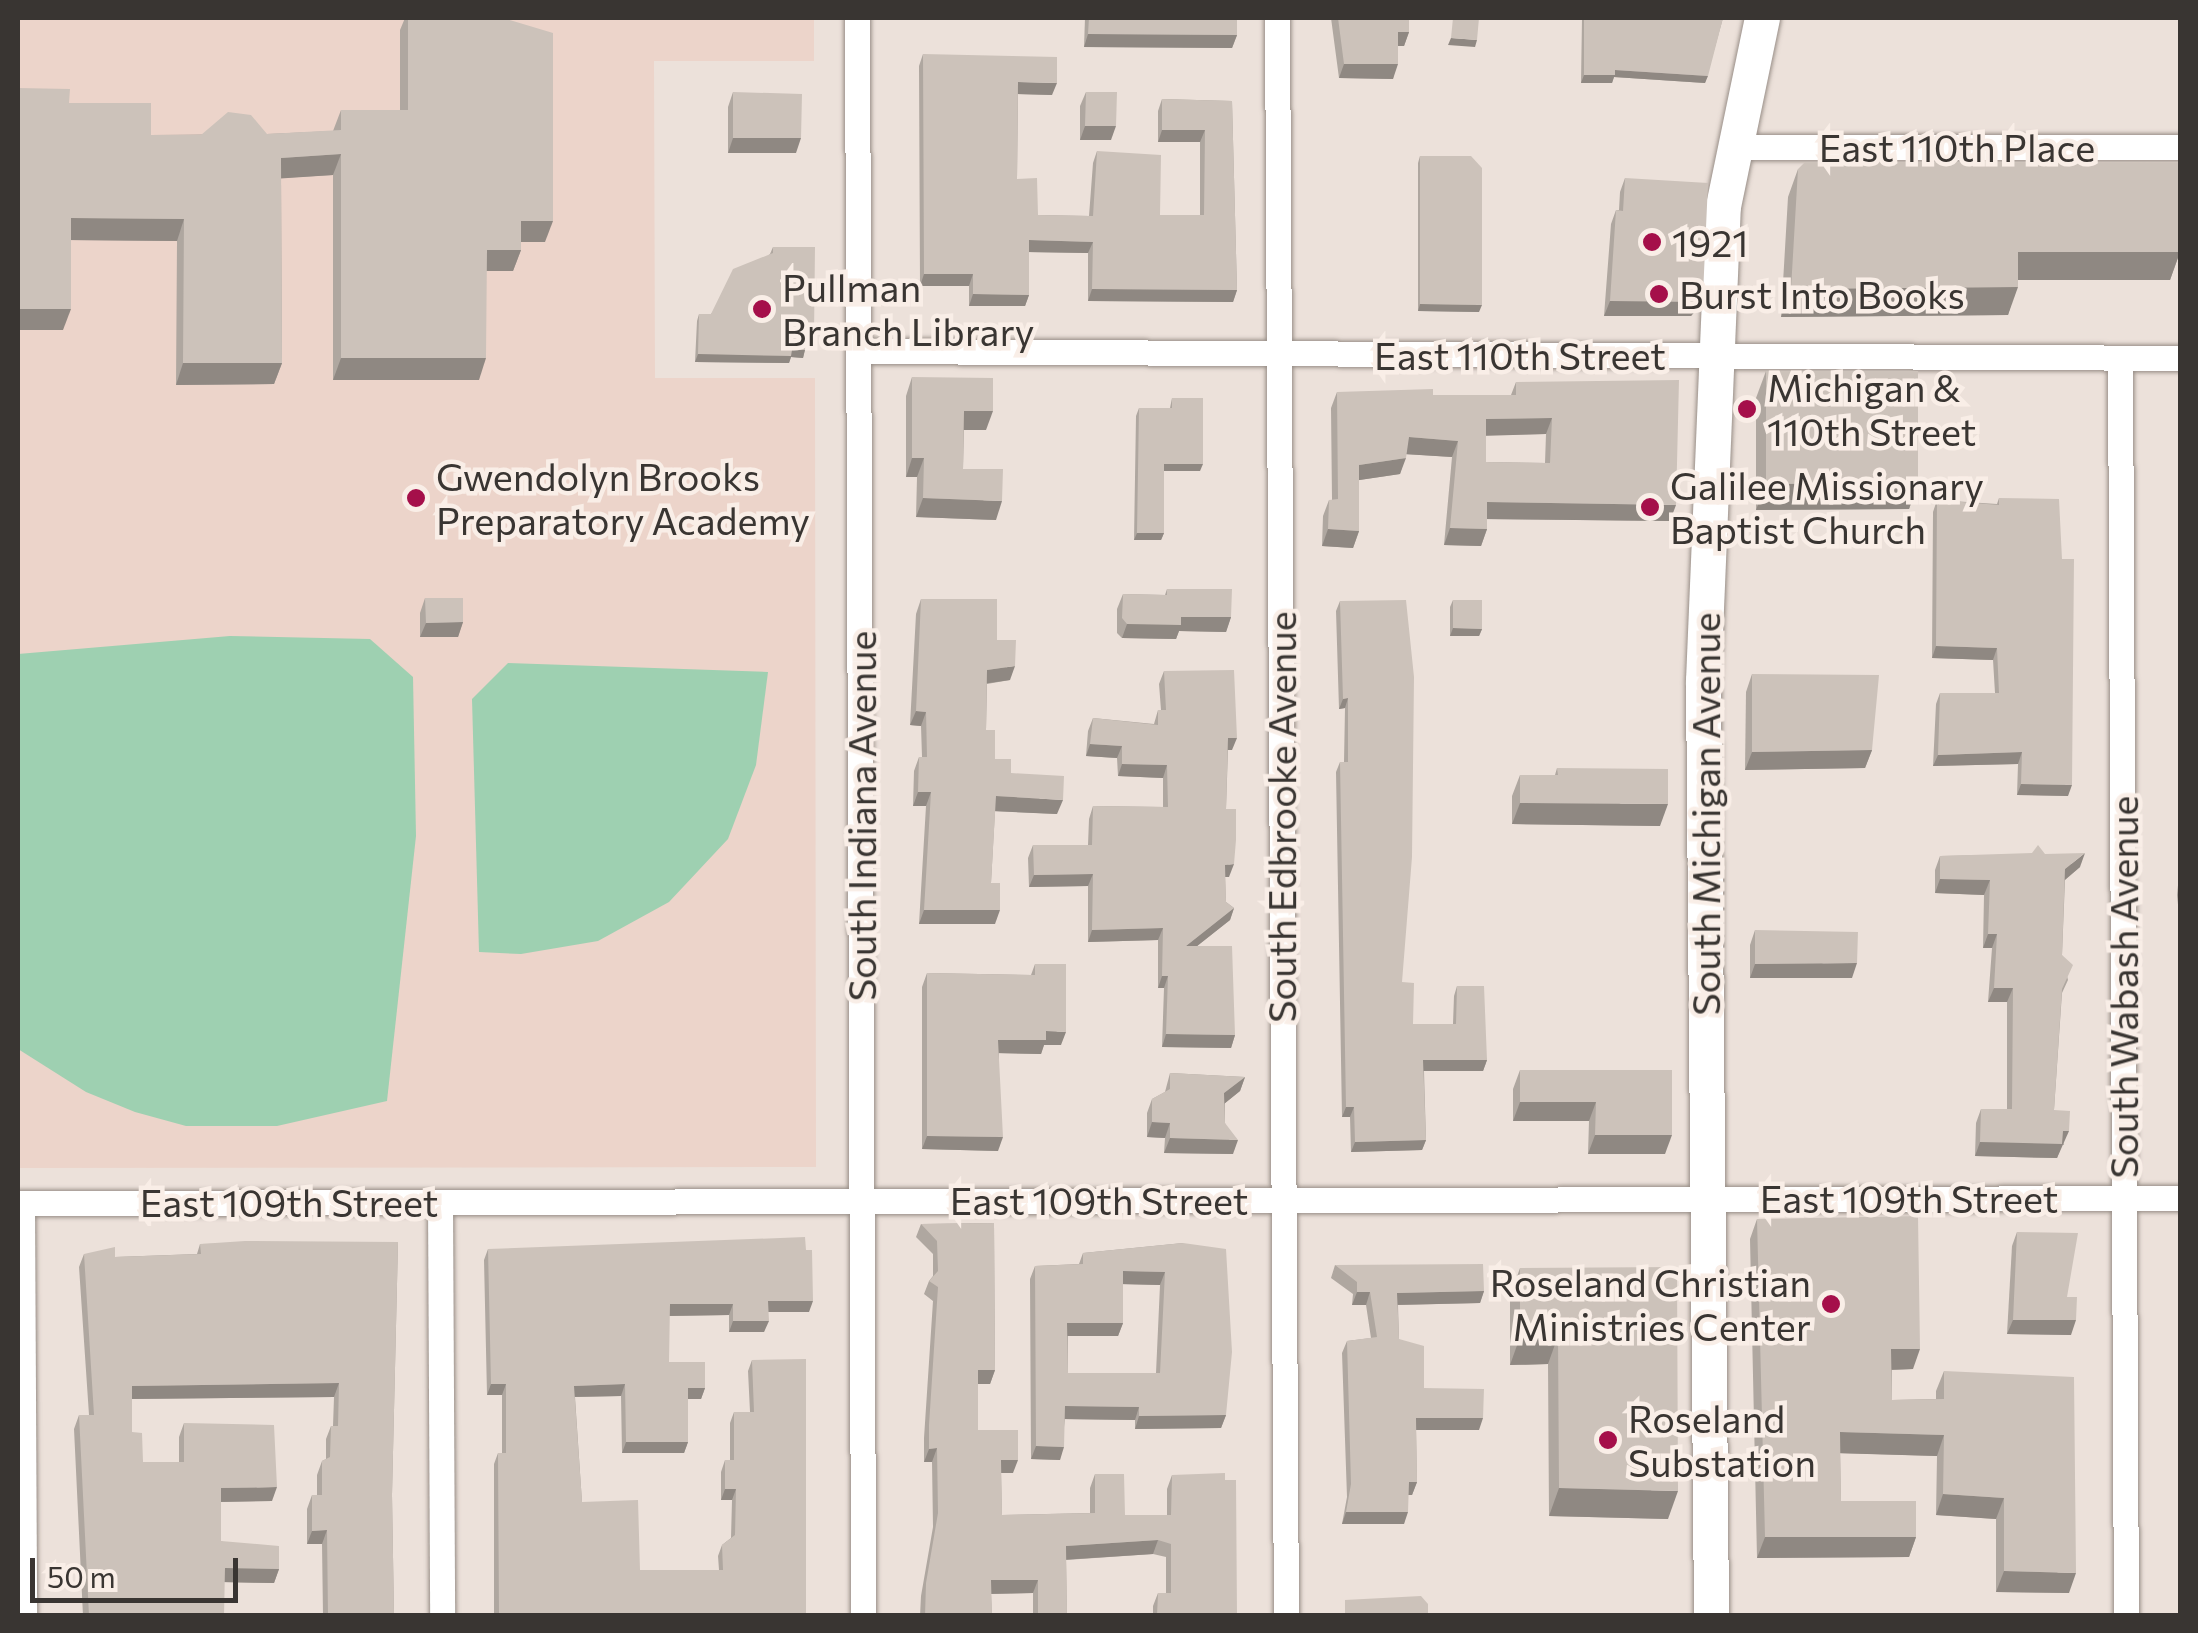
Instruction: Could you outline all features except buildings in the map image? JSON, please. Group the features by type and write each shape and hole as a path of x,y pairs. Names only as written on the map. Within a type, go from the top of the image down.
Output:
{"main road":[{"name":"South Michigan Avenue","path":"1711,1616 1703,700 1722,206 1762,18"}],"street":[{"name":"South Indiana Avenue","path":"857,18 863,1616"},
{"name":"South Edbrooke Avenue","path":"1278,18 1286,1616"},
{"name":"East 110th Place","path":"1733,147 2180,147"},
{"name":"East 110th Street","path":"860,351 2180,358"},
{"name":"South Wabash Avenue","path":"2120,358 2126,1616"},
{"name":"East 109th Street","path":"20,1203 2180,1198"},
{"path":"440,1202 442,1616"},
{"path":"20,1203 24,1616"}],"shaded area":[{"name":"Gwendolyn Brooks Preparatory Academy","path":"18,18 814,18 814,61 654,61 655,378 815,378 816,1167 18,1168"}],"green space":[{"path":"230,636 370,639 413,677 416,836 387,1101 277,1126 186,1126 135,1112 86,1092 18,1049 18,654"},
{"path":"508,663 768,672 756,765 728,839 669,902 598,941 521,954 479,952 472,699"}],"place":[{"name":"1921","path":"1652,242"},
{"name":"Burst Into Books","path":"1659,294"},
{"name":"Pullman Branch Library","path":"762,309"},
{"name":"Michigan & 110th Street","path":"1747,409"},
{"name":"Gwendolyn Brooks Preparatory Academy","path":"416,498"},
{"name":"Galilee Missionary Baptist Church","path":"1650,507"},
{"name":"Roseland Christian Ministries Center","path":"1831,1304"},
{"name":"Roseland Substation","path":"1608,1440"}]}
